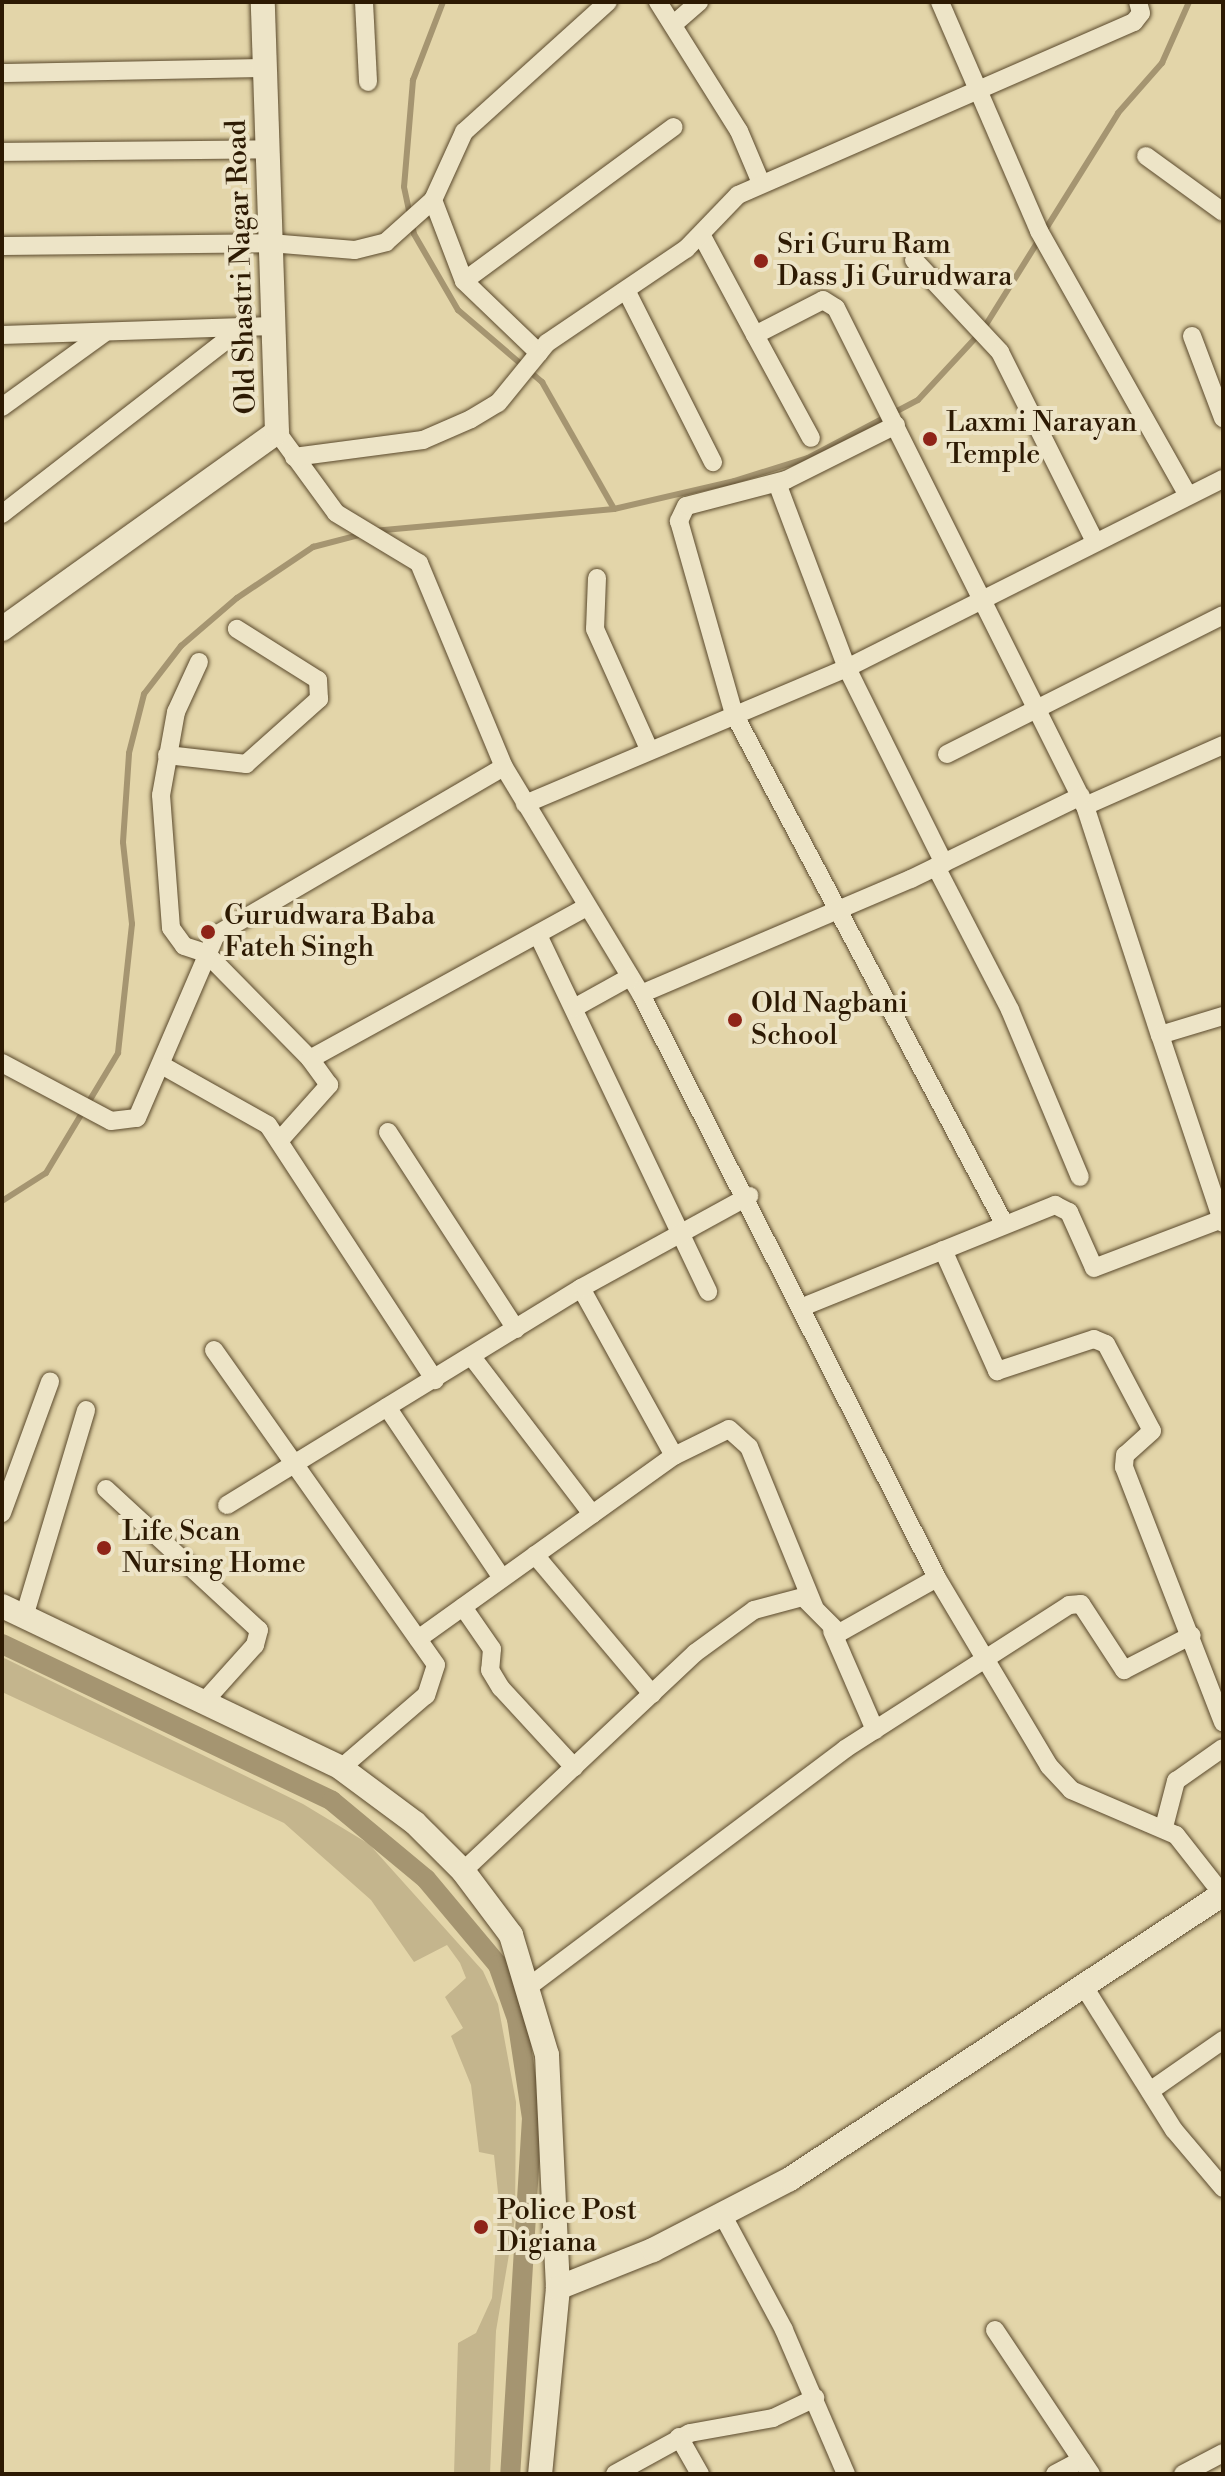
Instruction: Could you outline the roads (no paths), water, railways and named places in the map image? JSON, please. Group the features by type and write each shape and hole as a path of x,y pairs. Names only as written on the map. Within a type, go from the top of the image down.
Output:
{"street":[{"name":"Old Shastri Nagar Road","path":"2,629 277,432 263,2"},
{"path":"364,2 368,82"},
{"path":"2,246 270,243 355,250 401,232 428,204 464,132 608,2"},
{"path":"658,2 675,23 761,183"},
{"path":"675,23 699,2"},
{"path":"940,2 984,90 1039,231 1188,495"},
{"path":"294,457 423,440 498,403 521,380 536,358 702,236 727,204 761,183 984,90 1134,22 1141,13 1138,2"},
{"path":"2,73 265,68"},
{"path":"464,281 674,127"},
{"path":"2,152 267,149"},
{"path":"1146,156 1223,212"},
{"path":"428,204 464,281 536,358"},
{"path":"702,236 811,438"},
{"path":"914,260 988,337 1094,540"},
{"path":"626,290 713,462"},
{"path":"755,335 830,301 894,423 977,600 1083,801 1222,1221 1100,1268 1089,1264 1063,1206 1005,1225 805,1306"},
{"path":"2,335 273,326"},
{"path":"2,514 243,327"},
{"path":"2,407 103,334"},
{"path":"1192,336 1223,418"},
{"path":"894,423 777,483 699,501 679,515 734,714 1005,1225"},
{"path":"277,432 336,513 419,563 504,767 641,994 805,1306 937,1578 983,1661 1059,1781 1164,1827 1223,1895 723,2216 558,2288"},
{"path":"525,804 648,747 847,668 1094,540 1223,479"},
{"path":"777,483 847,668 1010,1010 1080,1177"},
{"path":"597,578 595,629 648,747"},
{"path":"947,754 1223,615"},
{"path":"167,755 246,764 319,699 318,680 237,629"},
{"path":"199,662 176,712 167,755 161,821 168,913 184,946 206,953 310,1059 329,1085 280,1140"},
{"path":"641,994 1083,801 1223,745"},
{"path":"2,1063 111,1121 137,1118 165,1067 206,953 226,928 504,767"},
{"path":"310,1059 539,937 586,907"},
{"path":"539,937 708,1292"},
{"path":"574,1008 630,977"},
{"path":"1160,1035 1223,1016"},
{"path":"165,1067 254,1116 280,1140 435,1380"},
{"path":"388,1132 516,1329"},
{"path":"227,1505 290,1463 435,1380 581,1288 749,1196"},
{"path":"943,1250 997,1371 1094,1339 1106,1344 1152,1431 1123,1461 1223,1722"},
{"path":"581,1288 674,1456"},
{"path":"214,1350 290,1463 418,1639 436,1679 341,1768"},
{"path":"472,1357 592,1514"},
{"path":"2,1513 50,1382"},
{"path":"387,1407 502,1578"},
{"path":"24,1617 86,1410"},
{"path":"418,1639 674,1456 729,1429 741,1436 814,1606 832,1631 875,1730"},
{"path":"106,1489 259,1630 255,1645 202,1704"},
{"path":"535,1555 652,1694"},
{"path":"832,1631 858,1625 937,1578"},
{"path":"463,1871 652,1694 754,1610 789,1596 814,1606"},
{"path":"531,1985 875,1730 1076,1602 1124,1670 1192,1635"},
{"path":"2,1606 341,1768 415,1823 463,1871 511,1935 531,1985 547,2055 558,2288 540,2474"},
{"path":"463,1607 492,1649 490,1670 501,1688 574,1767"},
{"path":"1164,1827 1176,1781 1223,1748"},
{"path":"1083,1985 1150,2091 1219,2176"},
{"path":"1150,2091 1223,2040"},
{"path":"723,2216 815,2398 846,2474"},
{"path":"995,2330 1086,2467 1055,2474"},
{"path":"615,2474 679,2437 773,2418 815,2398"},
{"path":"679,2437 700,2474"},
{"path":"1183,2474 1223,2453"}],"waterway":[{"path":"443,2 413,80 404,187 414,234 458,310 542,382 614,509"},
{"path":"373,531 614,509 734,481 808,458 918,400 982,331 1118,113 1162,63 1189,2"},
{"path":"2,1201 46,1173 118,1053 132,924 123,842 129,753 144,694 181,646 237,598 313,547 363,534"},
{"path":"2,1644 332,1801 426,1879 498,1965 517,2019 532,2118 510,2474"}],"place":[{"name":"Sri Guru Ram Dass Ji Gurudwara","path":"761,261"},
{"name":"Laxmi Narayan Temple","path":"930,439"},
{"name":"Gurudwara Baba Fateh Singh","path":"208,932"},
{"name":"Old Nagbani School","path":"735,1020"},
{"name":"Life Scan Nursing Home","path":"104,1548"},
{"name":"Police Post Digiana","path":"481,2227"}]}
